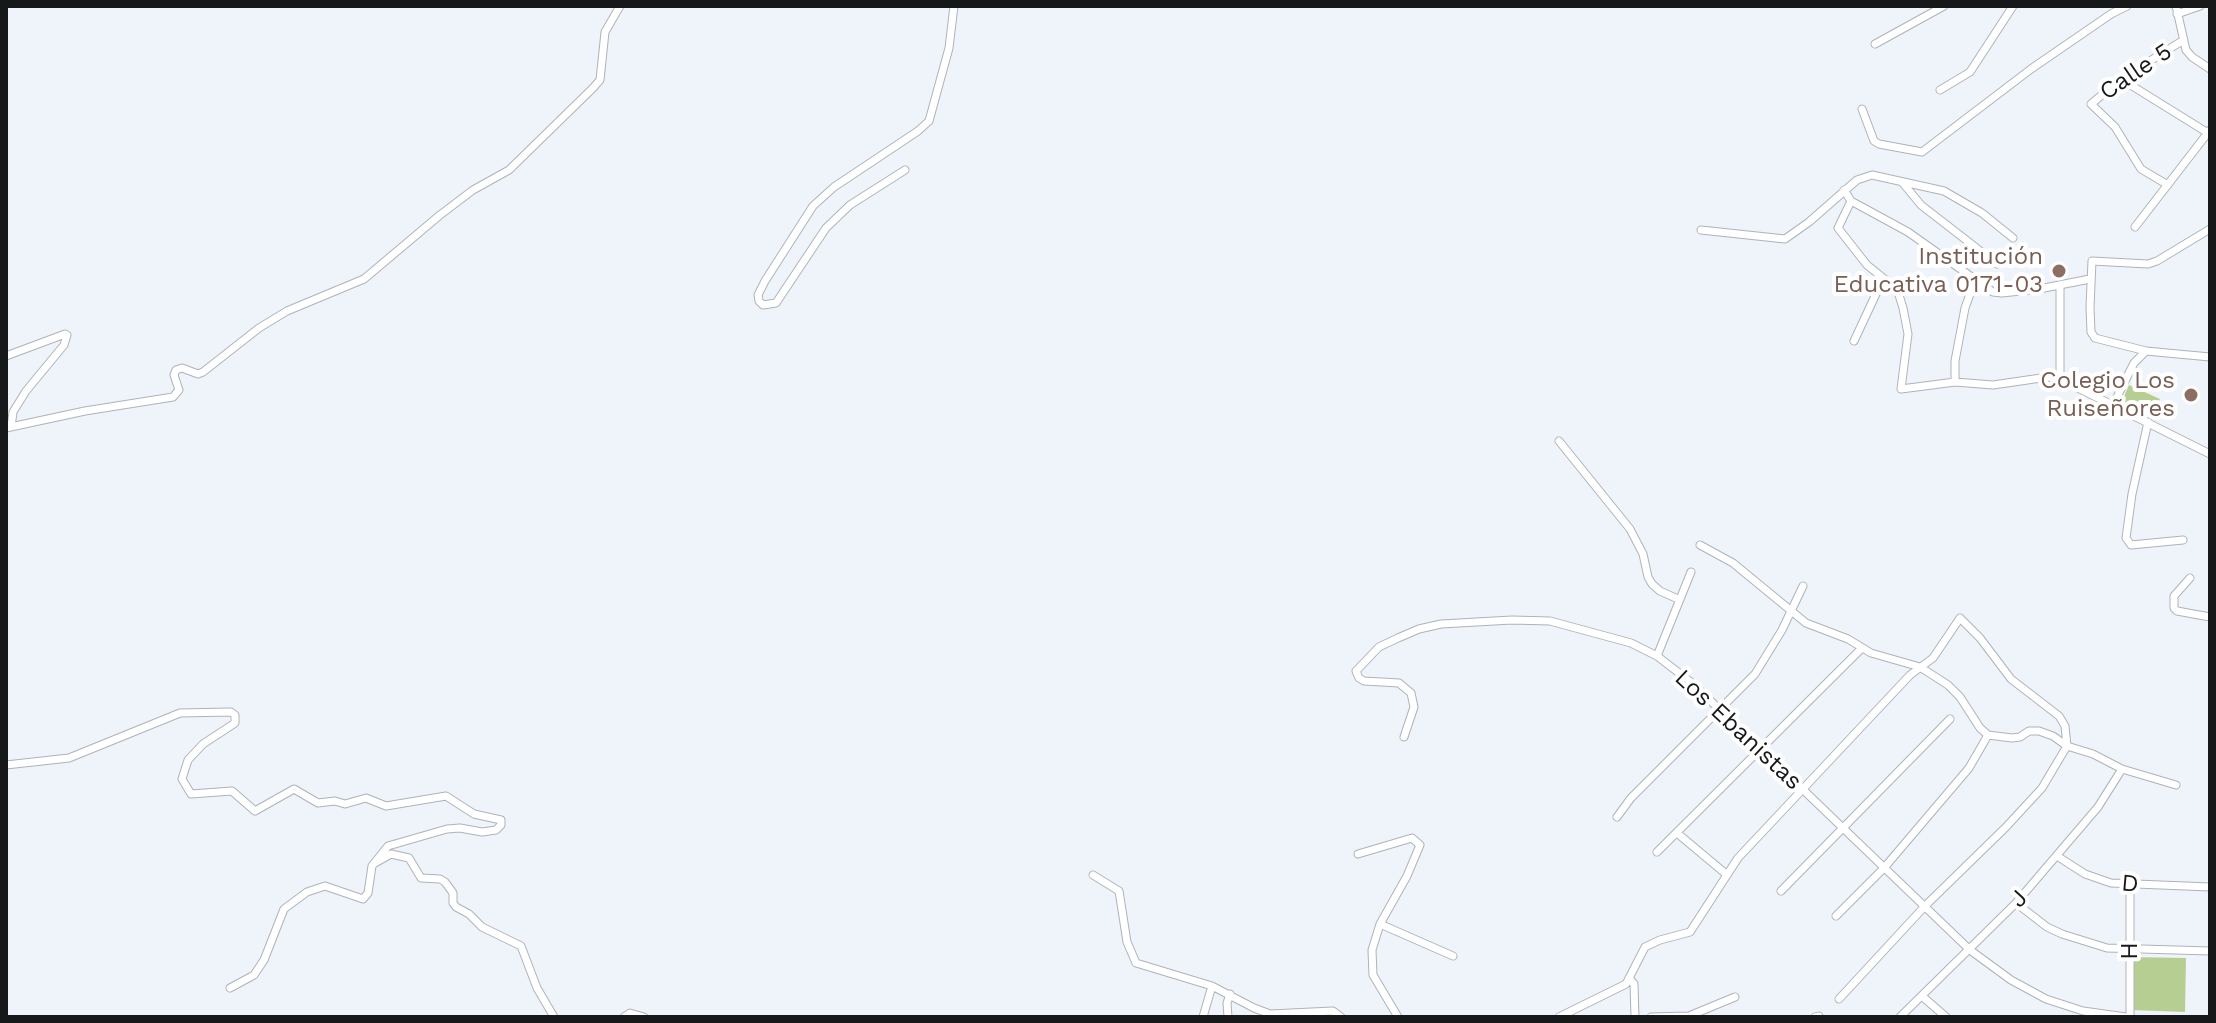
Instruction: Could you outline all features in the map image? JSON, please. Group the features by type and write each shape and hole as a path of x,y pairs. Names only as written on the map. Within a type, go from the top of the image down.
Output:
{"street":[{"path":"6,356 67,335 64,345 19,401 9,427 173,397 179,390 174,375 176,370 182,368 198,374 203,372 259,328 287,311 364,279 473,190 509,170 600,80 605,32 620,6"},
{"path":"905,170 850,205 826,228 776,303 763,305 759,301 758,295 765,281 813,206 834,187 929,121 949,48 954,6"},
{"path":"1875,44 1944,6"},
{"path":"1940,90 1970,72 2013,6"},
{"path":"1862,109 1874,141 1922,152 2031,69 2127,6"},
{"path":"2200,6 2176,10 2182,41 2192,57 2210,69"},
{"name":"Calle 5","path":"2168,185 2141,169 2115,127 2091,104 2121,79 2182,41"},
{"path":"2121,79 2209,131 2135,227"},
{"path":"1701,230 1785,239 1863,176 1872,175 1944,191 1982,213 2013,238"},
{"path":"1901,181 1921,205 1997,264"},
{"path":"1844,190 1851,201 1908,232 1993,292 2060,286 2090,279"},
{"path":"1851,201 1838,228 1867,265 1892,285 1899,295 1906,321 1908,334 1901,389 1955,382 1993,385 2048,377 2060,379 2210,454"},
{"path":"2210,229 2148,264 2092,261 2090,279 2092,336 2146,351 2210,357"},
{"path":"1854,341 1883,279"},
{"path":"1955,382 1955,361 1965,308 1975,280"},
{"path":"2060,286 2060,379"},
{"path":"2113,405 2134,363 2146,351"},
{"path":"2148,422 2126,538 2131,545 2183,540"},
{"path":"1559,441 1630,529 1643,554 1652,584 1678,599"},
{"path":"1700,545 1733,563 1806,623 1848,639 1861,649 1920,667 1954,691 1988,735 2012,738 2029,731 2039,731 2122,769 2176,785"},
{"path":"1657,656 1691,572"},
{"path":"2190,578 2174,596 2174,608 2210,617"},
{"path":"1617,817 1631,798 1764,662 1803,586"},
{"path":"1559,1017 1604,993 1622,988 1645,947 1690,932 1726,874 1801,789 1920,667 1933,658 1960,618 1980,638 2011,679 2059,716 2065,726 2067,746 2042,788 1925,906 1839,999"},
{"name":"Los Ebanistas","path":"1404,737 1414,707 1411,693 1399,683 1364,681 1356,671 1379,647 1419,629 1441,624 1550,621 1631,643 1657,656 1720,708 1970,950 2011,980 2073,1013 2128,1017"},
{"path":"1657,852 1861,649"},
{"path":"6,765 69,758 180,713 231,712 235,715 235,723 203,744 188,760 182,779 191,794 232,791 255,811 294,789 318,803 335,801 345,804 366,798 386,806 446,796 474,814 501,820 496,830 447,829 407,843 392,844 384,849 372,866 368,893 363,899 325,886 315,888 289,904 280,916 258,970 250,979 230,988"},
{"path":"1781,891 1950,719"},
{"path":"1836,916 1884,868 1969,768 1988,735"},
{"name":"J","path":"1900,1017 2016,903 2098,807 2122,769"},
{"path":"1677,833 1726,874"},
{"path":"1358,854 1412,838 1420,845 1374,939 1373,975 1398,1017"},
{"path":"372,866 391,854 397,854 409,858 421,878 443,879 453,893 456,907 482,927 521,946 537,988 554,1017"},
{"name":"D","path":"2057,856 2098,880 2130,885 2210,887"},
{"path":"1093,875 1119,891 1128,946 1136,963 1212,986 1270,1014 1333,1011 1341,1017"},
{"name":"H","path":"2128,1017 2130,885"},
{"path":"2016,903 2047,927 2107,948 2210,951"},
{"path":"1380,924 1453,956"},
{"path":"1629,978 1634,984 1635,1017"},
{"path":"1203,1017 1212,986"},
{"path":"1228,1017 1230,994"},
{"path":"1651,1017 1689,1016 1735,997"},
{"path":"1923,997 1946,1017"},
{"path":"624,1017 630,1013 644,1017"}],"green space":[{"path":"2129,385 2160,399 2152,415 2122,401"},
{"path":"2131,957 2186,958 2185,1012 2131,1010"}],"place":[{"name":"Institución Educativa 0171-03","path":"2059,271"},
{"name":"Colegio Los Ruiseñores","path":"2191,395"}]}
